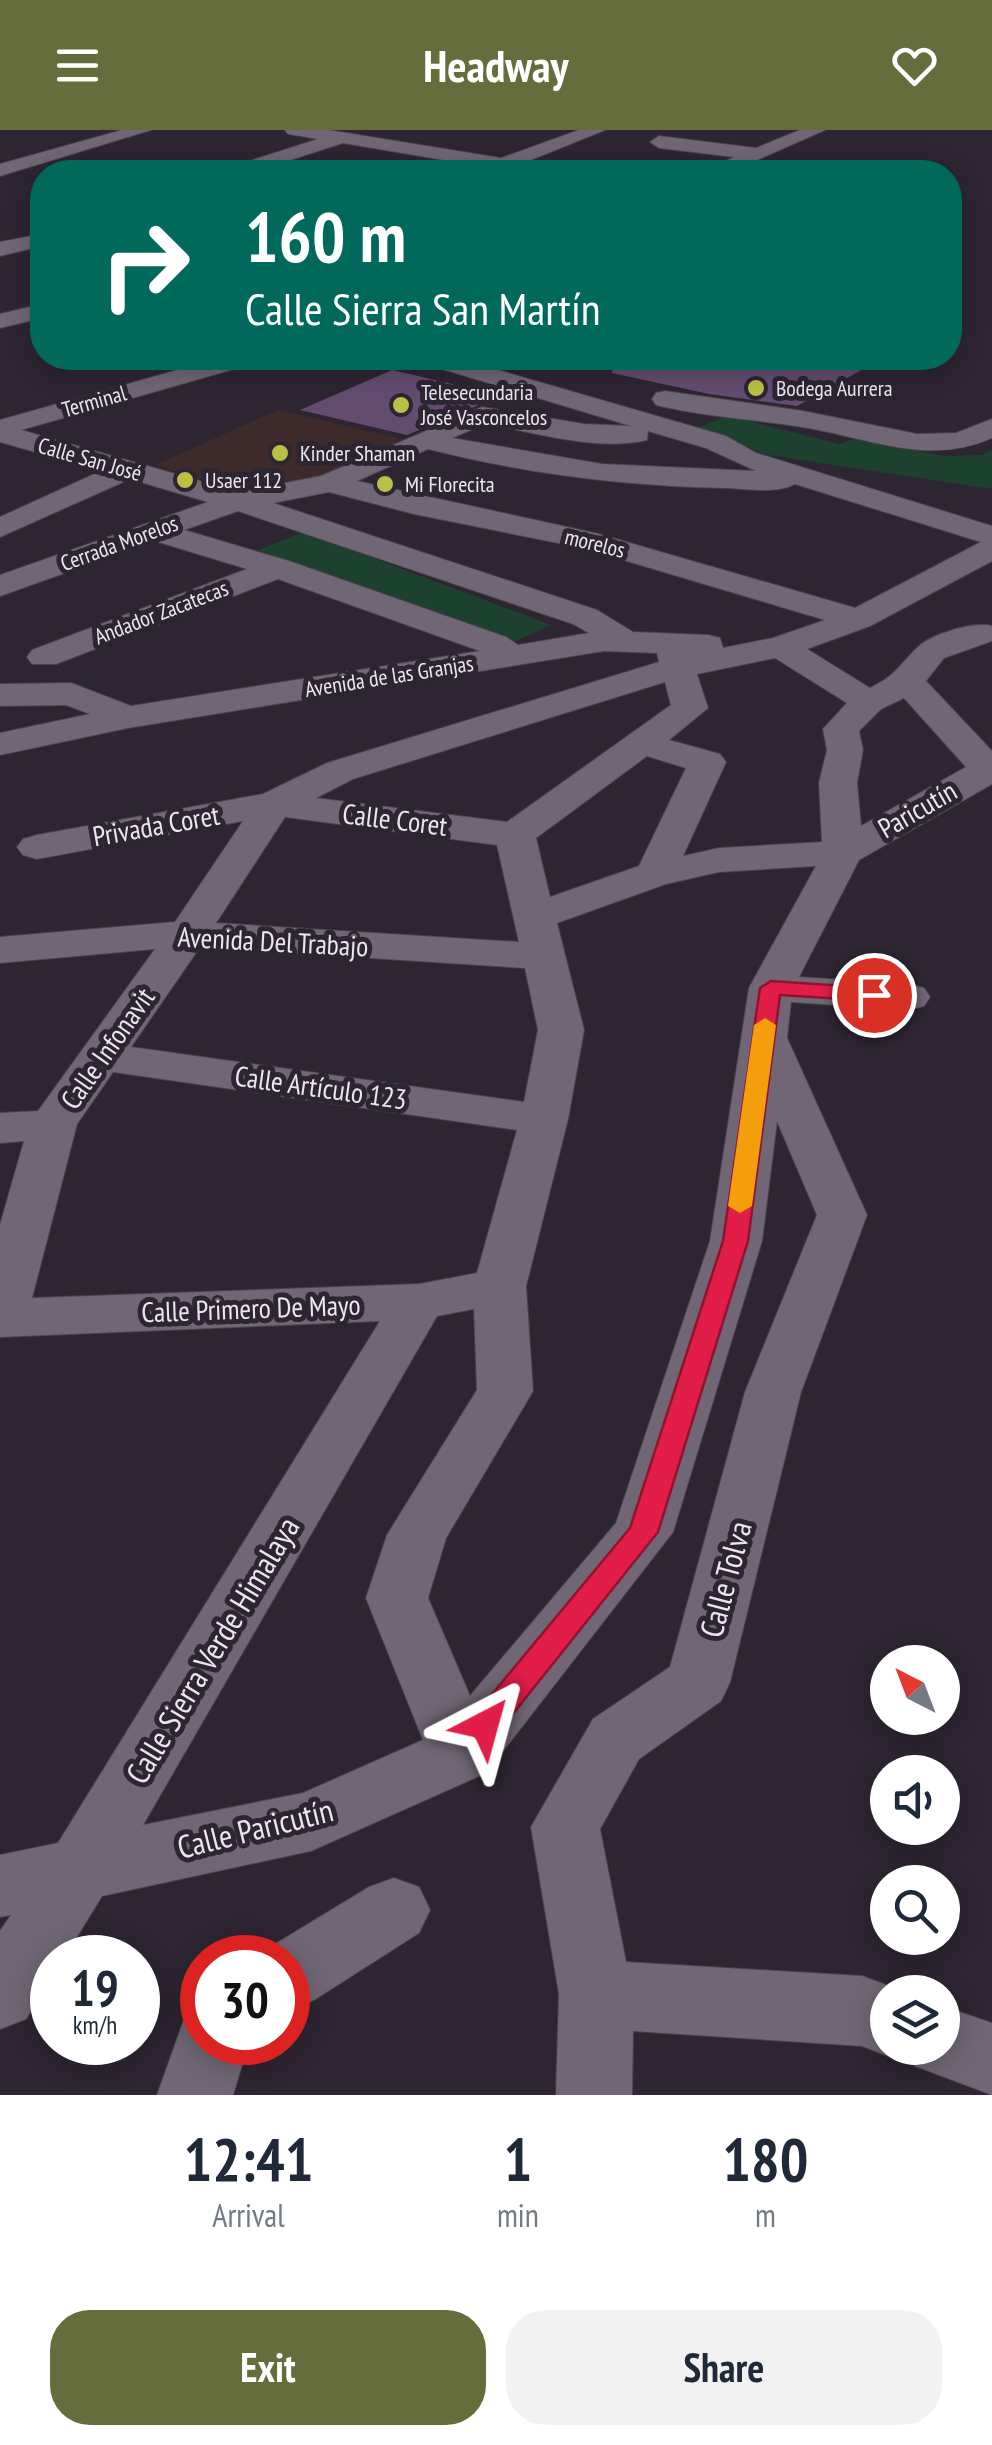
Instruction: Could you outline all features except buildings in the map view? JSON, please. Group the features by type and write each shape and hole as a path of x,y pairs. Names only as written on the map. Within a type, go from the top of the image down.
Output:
{"street":[{"path":"63,160 142,130"},
{"path":"294,130 479,160"},
{"path":"273,160 368,130"},
{"path":"515,160 596,130"},
{"path":"743,160 816,130"},
{"path":"659,142 757,154"},
{"path":"0,249 30,243"},
{"path":"0,322 30,314"},
{"path":"0,329 30,323"},
{"name":"Terminal","path":"0,430 205,370"},
{"path":"472,370 716,442 746,459 992,536"},
{"path":"545,370 693,406 805,419 920,443 955,442 976,437 992,427"},
{"path":"329,483 482,415 584,432 637,434"},
{"name":"Calle San José","path":"0,430 238,500 586,617 626,642"},
{"path":"425,440 521,464 604,475 706,481 816,480"},
{"path":"0,528 126,470"},
{"path":"696,516 706,481"},
{"name":"Cerrada Morelos","path":"0,586 238,500 329,483"},
{"name":"morelos","path":"329,483 414,506 588,540 858,619"},
{"path":"154,531 278,568 494,644 512,656"},
{"name":"Avenida de las Granjas","path":"274,804 340,771 675,656 782,647 858,619 992,549"},
{"name":"Andador Zacatecas","path":"44,657 278,568"},
{"path":"541,937 655,874 719,860 842,853 838,783 845,750 841,729 869,702 908,682 932,651 982,633"},
{"name":"Avenida de las Granjas","path":"0,744 128,718 604,641 626,642 675,656"},
{"path":"782,647 869,702"},
{"path":"462,1753 397,1598 417,1535 505,1390 500,1286 544,1118 561,1030 515,835 690,708 675,656"},
{"path":"908,682 990,769"},
{"path":"0,695 70,694 128,718"},
{"path":"640,742 707,762 655,874"},
{"name":"Paricutín","path":"842,853 990,769"},
{"name":"Calle Coret","path":"274,804 515,835"},
{"name":"Privada Coret","path":"37,847 274,804"},
{"name":"Calle Infonavit","path":"1,1317 53,1124 188,934 274,804"},
{"name":"Calle Paricutín","path":"0,1886 311,1821 462,1753 643,1532 736,1241 767,1012 842,853"},
{"name":"Avenida Del Trabajo","path":"0,950 188,934 541,937"},
{"path":"767,1012 908,997"},
{"name":"Calle Tolva","path":"594,2095 596,1994 566,1827 616,1739 698,1682 773,1392 842,1215 767,1012"},
{"name":"Calle Artículo 123","path":"99,1056 544,1118"},
{"path":"0,1128 53,1124"},
{"name":"Calle Primero De Mayo","path":"1,1317 419,1302 500,1286"},
{"name":"Calle Sierra Verde Himalaya","path":"0,1995 81,1868 419,1302"},
{"path":"310,1962 394,1910"},
{"path":"596,1994 870,2014"},
{"path":"960,2047 992,2059"},
{"path":"196,2095 205,2065"}],"shaded area":[{"name":"Kinder Shaman","path":"278,410 406,440 321,478 245,493 155,465"}],"green space":[{"path":"729,416 839,444 858,438 943,456 982,455 992,449 992,489 768,455 695,428"},
{"path":"304,532 551,625 505,646 258,550"}],"slow traffic":[{"path":"740,1206 765,1025"}],"place":[{"name":"Bodega Aurrera","path":"756,388"},
{"name":"Telesecundaria José Vasconcelos","path":"401,405"},
{"name":"Kinder Shaman","path":"280,453"},
{"name":"Usaer 112","path":"185,480"},
{"name":"Mi Florecita","path":"385,484"}],"route":[{"path":"485,1725 643,1532 736,1241 771,988 874,995"}]}
